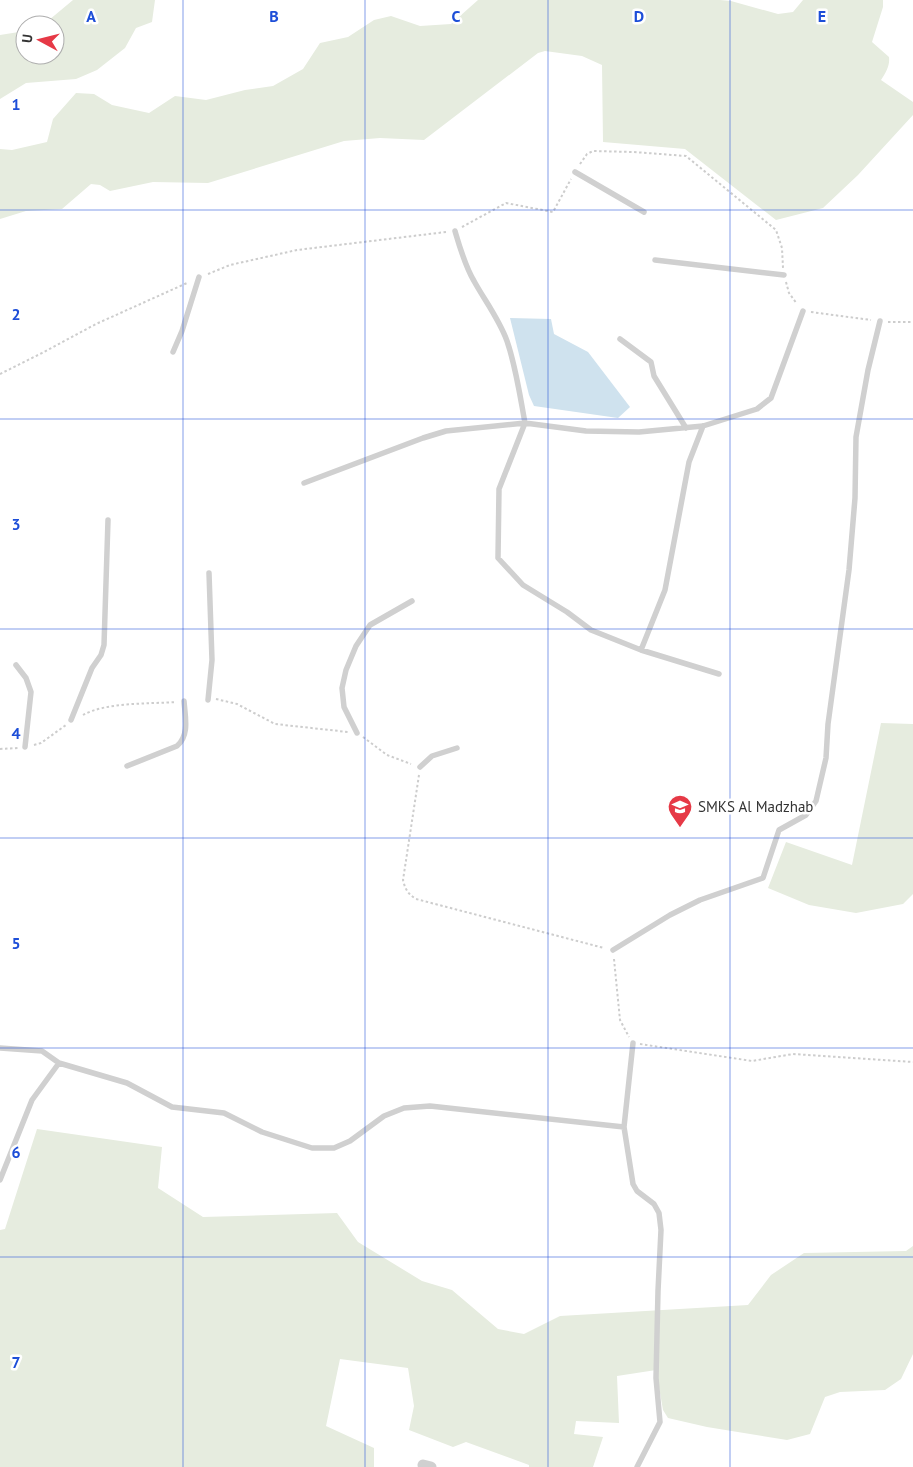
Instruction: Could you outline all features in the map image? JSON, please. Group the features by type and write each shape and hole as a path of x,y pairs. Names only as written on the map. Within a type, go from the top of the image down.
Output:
{"lane":[{"path":"575,172 644,212"},
{"path":"455,231 464,260 473,280 496,316 507,341 517,379 525,423 499,489 498,558 523,585 567,612 591,630 641,650 719,674"},
{"path":"655,260 784,275"},
{"path":"173,352 182,331 199,277"},
{"path":"304,483 446,431 525,423 586,432 639,432 703,426 757,409 771,398 803,311"},
{"path":"613,950 670,915 700,900 762,878 779,830 806,815 816,801 826,758 828,724 849,570 855,498 856,437 868,370 880,321"},
{"path":"620,339 652,362 654,376 686,428"},
{"path":"641,650 664,590 689,462 703,426"},
{"path":"71,720 92,668 101,655 104,645 108,520"},
{"path":"208,700 212,660 209,573"},
{"path":"357,733 344,707 342,688 346,670 356,646 370,625 412,601"},
{"path":"16,665 26,678 31,692 25,747"},
{"path":"127,766 177,746 181,742 186,730 184,701"},
{"path":"420,767 432,756 457,748"},
{"path":"633,1043 624,1127 633,1184 637,1191 654,1204 659,1213 661,1230 656,1378 660,1422 637,1467"},
{"path":"0,1048 42,1051 59,1063 127,1083 172,1107 224,1113 262,1132 312,1148 334,1148 350,1141 384,1116 404,1108 430,1106 624,1127"},
{"path":"0,1180 32,1100 59,1063"}],"path":[{"path":"0,374 42,354 96,324 199,277 230,265 297,250 455,231 506,203 553,212 575,172 587,154 593,151 686,156 776,230 782,248 784,275 789,293 803,311 880,321 913,322"},
{"path":"208,700 219,699 237,704 275,724 357,733 387,755 420,767 403,880 404,887 409,894 416,899 613,950 620,1020 633,1043 752,1061 793,1054 913,1062"},
{"path":"0,749 41,744 71,720 90,711 114,706 184,701"}],"shaded area":[{"path":"73,0 155,0 152,22 136,28 125,48 97,70 76,79 26,83 0,99 0,35 15,33 15,65 65,65 65,15 55,15"},
{"path":"478,0 720,0 731,1 778,14 793,12 803,0 883,0 883,7 872,42 889,57 886,72 881,80 913,102 913,115 858,175 823,208 776,220 685,149 603,142 602,65 582,56 545,51 538,53 424,140 380,138 344,141 208,183 153,182 110,191 100,185 91,184 62,209 26,211 0,219 0,149 12,150 47,142 53,119 76,93 94,94 112,105 149,113 175,96 206,100 245,90 273,86 303,69 320,43 348,37 374,20 391,16 420,26 451,24"},
{"path":"881,723 913,724 913,894 903,904 856,913 809,905 768,888 786,842 852,865"},
{"path":"37,1129 162,1147 158,1188 203,1217 337,1213 358,1242 422,1281 452,1290 498,1329 524,1334 560,1316 748,1305 771,1275 804,1253 906,1251 913,1246 913,1354 901,1379 885,1390 840,1392 825,1397 810,1434 787,1440 707,1427 668,1418 663,1410 656,1370 617,1376 619,1423 576,1421 574,1434 603,1437 593,1467 529,1467 529,1465 466,1442 453,1447 409,1430 414,1406 408,1368 340,1359 326,1426 374,1448 374,1467 0,1467 0,1230 5,1229"}],"water":[{"path":"510,318 551,319 554,334 588,352 630,407 618,418 534,406 529,395"}],"place":[{"name":"SMKS Al Madzhab","path":"680,828"}]}
